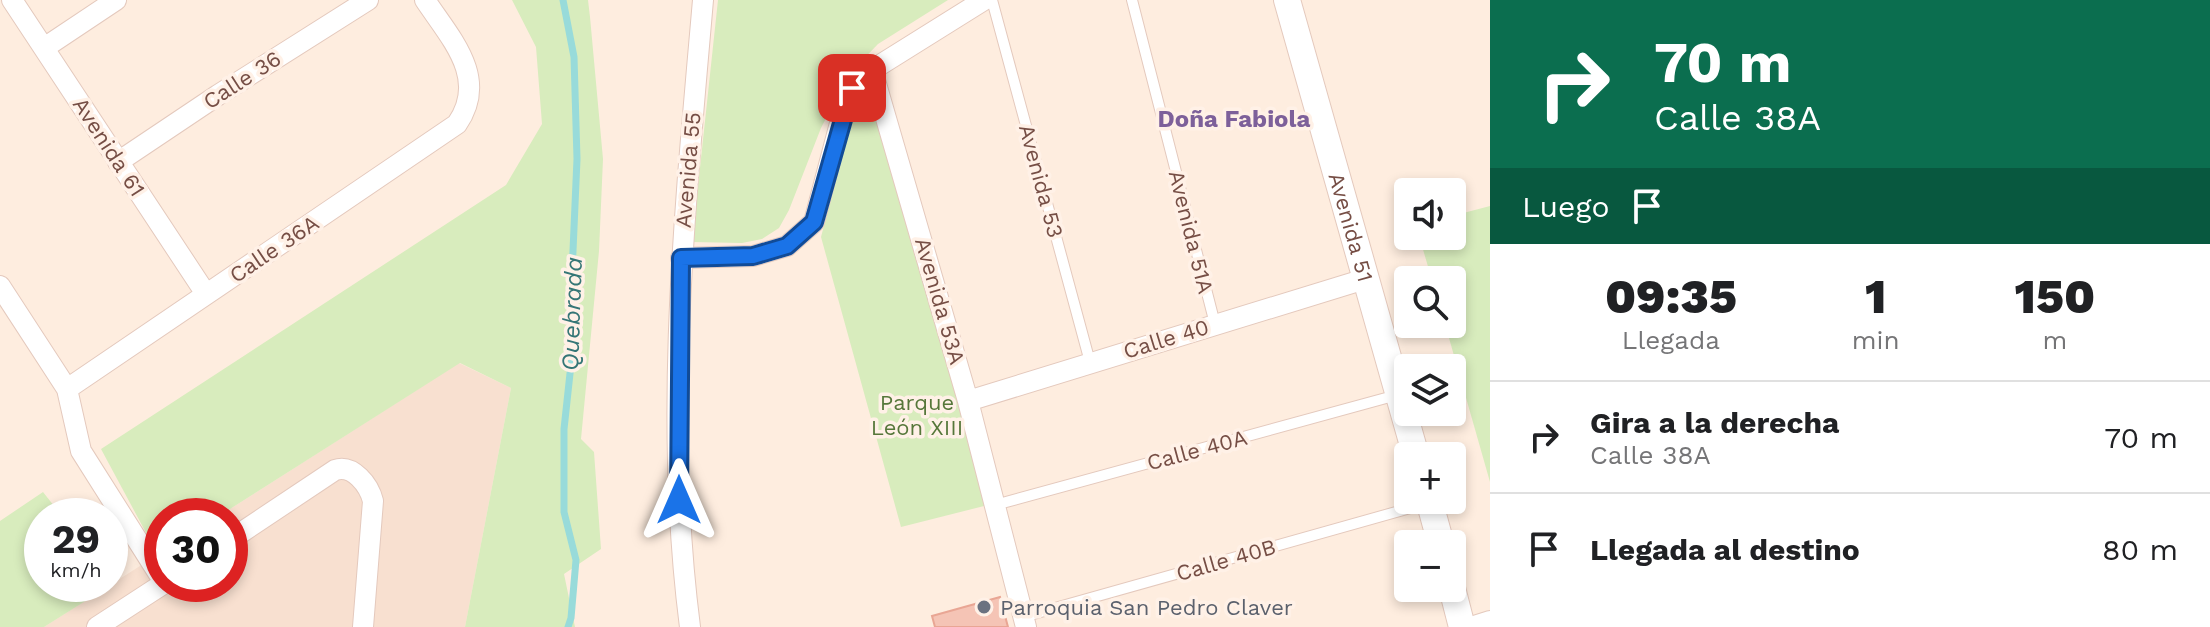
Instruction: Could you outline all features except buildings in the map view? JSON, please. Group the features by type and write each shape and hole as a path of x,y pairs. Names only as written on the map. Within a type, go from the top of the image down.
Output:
{"street":[{"name":"Avenida 61","path":"12,0 206,294"},
{"path":"44,48 116,0"},
{"name":"Calle 36","path":"118,162 368,0"},
{"name":"Calle 36A","path":"67,389 457,124 470,99 469,78 461,56 425,0"},
{"name":"Avenida 55","path":"690,627 680,531 681,258 703,0"},
{"path":"681,258 753,256 787,246 814,222 852,88 872,70 984,0"},
{"name":"Avenida 51","path":"1287,0 1394,378"},
{"name":"Avenida 53A","path":"872,70 968,401 1024,622"},
{"name":"Calle 40","path":"968,401 1365,279"},
{"path":"0,286 67,389 81,451 144,552"},
{"path":"248,528 335,470 347,469 365,484 373,501 363,627"},
{"path":"97,627 144,594"},
{"path":"1456,602 1462,627"},
{"path":"1471,627 1490,621"}],"lane":[{"name":"Avenida 53","path":"992,0 1090,362"},
{"name":"Avenida 51A","path":"1132,0 1215,324"},
{"name":"Calle 40A","path":"995,505 1394,396"},
{"name":"Calle 40B","path":"1024,622 1394,512"}],"shaded area":[{"path":"459,363 511,388 465,627 44,627 83,602 128,602 128,574 144,563 144,602 248,602 247,498"}],"green space":[{"path":"512,0 588,0 603,159 599,251 581,439 594,452 601,549 564,574 575,627 465,627 511,388 460,363 247,498 144,498 144,529 101,449 506,185 542,124 536,47"},
{"path":"718,0 948,0 878,44 848,75 821,128 779,228 762,239 742,243 692,242"},
{"name":"Parque León XIII","path":"874,98 988,505 901,527 821,237 851,123"},
{"path":"1490,206 1490,482 1466,398 1466,354 1454,354 1449,338 1466,338 1466,266 1428,266 1423,250 1466,250 1466,212"},
{"path":"43,492 48,498 34,498"},
{"path":"24,505 24,602 84,602 44,627 0,627 0,521"}],"waterway":[{"name":"Quebrada","path":"563,0 574,57 577,159 572,355 564,429 564,512 576,560 568,627"}],"place":[{"name":"Parroquia San Pedro Claver","path":"984,607"}],"district":[{"name":"Doña Fabiola","path":"1234,119"}],"route":[{"path":"679,500 681,258 753,256 787,246 814,222 852,88"}]}
